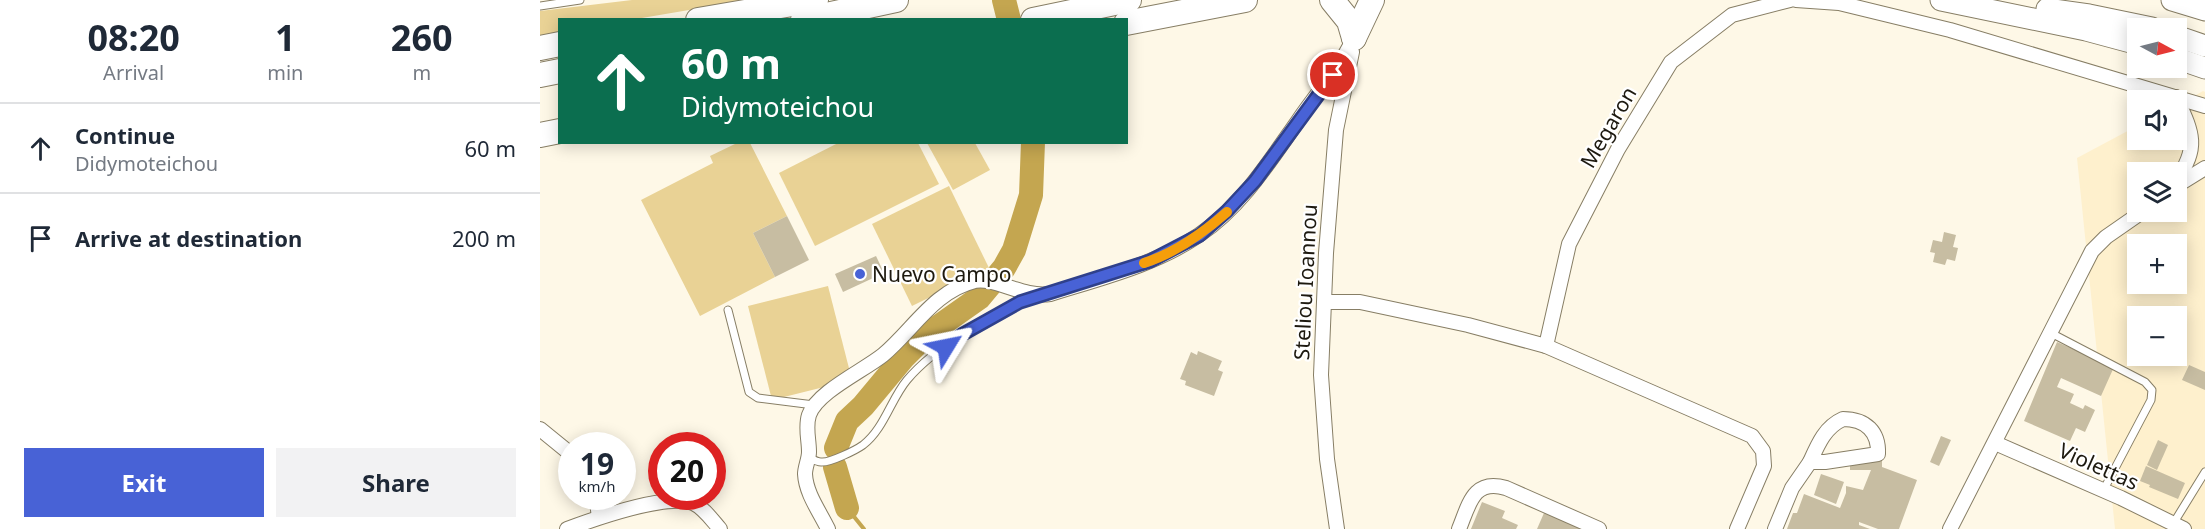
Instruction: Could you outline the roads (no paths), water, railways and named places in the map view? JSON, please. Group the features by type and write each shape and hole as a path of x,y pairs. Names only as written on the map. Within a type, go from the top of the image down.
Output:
{"highway":[{"path":"710,18 816,0"},
{"path":"813,18 896,0"},
{"path":"1043,18 1129,0"},
{"path":"1128,23 1245,0"},
{"path":"1332,0 1349,21 1354,38"},
{"path":"1354,38 1372,0"},
{"path":"1941,0 2127,41"},
{"path":"1984,0 2090,15 2127,23"},
{"path":"2172,0 2205,10"},
{"path":"2187,40 2205,46"},
{"path":"540,48 558,44"},
{"path":"2187,62 2205,68"},
{"path":"540,75 558,71"},
{"path":"540,120 558,117"},
{"path":"540,135 558,131"}],"street":[{"name":"Megaron","path":"1546,346 1569,244 1618,149 1671,62 1732,15 1790,0"},
{"path":"1796,0 1839,3 1950,30 2152,90"},
{"path":"828,529 810,494 805,474 808,457 808,421 814,405 825,394 885,354 945,295 968,283 990,282 1025,293 1042,295 1150,261 1200,235 1239,199 1273,158 1342,62 1354,38"},
{"name":"Steliou Ioannou","path":"1337,529 1323,416 1321,375 1326,253 1336,130 1354,38"},
{"path":"2187,100 2205,106"},
{"path":"2187,123 2192,146 2187,164"},
{"path":"2187,179 2205,168"},
{"path":"1950,529 2092,251 2106,237 2128,222"},
{"path":"1325,302 1360,302 1468,325 1546,346 1746,433 1758,441 1764,454 1764,466 1737,529"},
{"path":"1775,529 1792,488 1810,462 1827,429 1843,419 1853,419 1870,427 1875,435 1878,454 1810,462"},
{"path":"540,429 558,444"},
{"name":"Violettas","path":"1995,443 2179,526"},
{"path":"1459,529 1474,495 1482,488 1493,485 1506,488 1599,529"},
{"path":"567,529 599,517 680,501 693,503 703,510 720,529"},
{"path":"598,510 599,517"}],"lane":[{"path":"540,6 580,0"},
{"path":"808,457 821,463 831,461 864,445 877,430 908,379 929,360 963,334 1000,312 1042,295"},
{"path":"728,310 749,392 758,398 814,405"},
{"path":"2049,332 2145,382 2152,390 2151,400 2103,490"},
{"path":"2179,526 2205,472"}],"waterway":[{"path":"1004,0 1008,18"},
{"path":"836,448 847,421 863,406 903,358 925,336 979,298 1004,268 1014,250 1031,195 1033,144"},
{"path":"835,467 847,508"},
{"path":"847,508 864,529"}],"place":[{"name":"Nuevo Campo","path":"860,274"}]}
